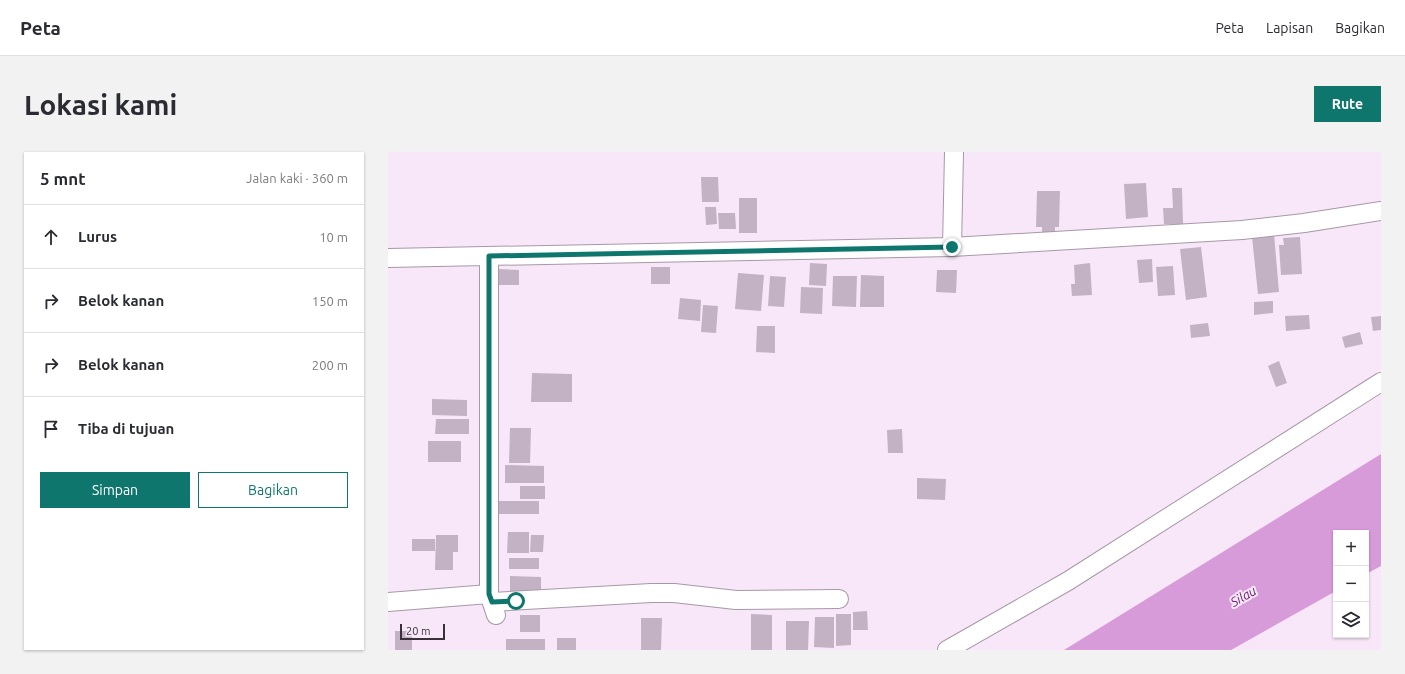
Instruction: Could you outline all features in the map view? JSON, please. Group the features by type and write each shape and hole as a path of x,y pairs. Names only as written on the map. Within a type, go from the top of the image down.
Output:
{"street":[{"path":"952,247 954,152"},
{"path":"388,258 952,247 1242,230 1304,223 1381,211"},
{"path":"489,256 492,604"},
{"path":"947,650 1068,581 1381,382"},
{"path":"388,602 492,604 651,593 674,593 736,600 839,599"}],"water":[{"name":"Silau","path":"1381,454 1381,566 1369,572 1369,530 1333,530 1333,593 1231,650 1064,650"}],"building":[{"path":"701,177 718,177 719,202 702,202"},
{"path":"1146,183 1148,217 1126,219 1124,184"},
{"path":"1172,188 1182,188 1183,224 1164,224 1163,208 1173,208"},
{"path":"1037,191 1060,191 1059,227 1055,227 1055,234 1042,233 1042,227 1036,227"},
{"path":"739,198 757,198 757,233 739,233"},
{"path":"705,207 716,207 717,224 706,225"},
{"path":"718,213 735,213 736,229 719,229"},
{"path":"1274,234 1279,292 1258,294 1252,237"},
{"path":"1300,237 1302,274 1281,275 1279,245 1284,245 1283,238"},
{"path":"1201,247 1207,297 1186,300 1180,249"},
{"path":"1152,259 1153,282 1139,283 1137,260"},
{"path":"810,263 827,264 826,286 809,285"},
{"path":"1090,263 1092,295 1072,296 1071,284 1075,284 1074,265"},
{"path":"1173,266 1175,295 1158,296 1156,267"},
{"path":"651,267 670,267 670,284 651,284"},
{"path":"498,269 519,270 519,285 498,285"},
{"path":"937,270 957,270 956,293 936,292"},
{"path":"738,273 764,275 761,311 735,309"},
{"path":"861,275 884,276 884,307 860,307"},
{"path":"770,276 786,277 784,307 768,306"},
{"path":"833,276 857,276 856,307 832,306"},
{"path":"801,287 823,288 822,314 800,313"},
{"path":"680,298 701,300 700,321 678,319"},
{"path":"1273,301 1273,313 1254,315 1254,302"},
{"path":"703,305 718,306 716,333 701,332"},
{"path":"1309,315 1310,329 1286,331 1285,316"},
{"path":"1381,316 1381,330 1373,331 1371,317"},
{"path":"1208,323 1210,336 1191,338 1190,325"},
{"path":"757,326 775,326 775,353 756,352"},
{"path":"1360,332 1363,344 1345,348 1342,337"},
{"path":"1279,361 1287,383 1276,387 1268,366"},
{"path":"532,373 572,374 572,402 531,402"},
{"path":"432,399 467,400 467,416 432,415"},
{"path":"436,419 469,419 469,434 435,434"},
{"path":"510,428 531,428 530,463 509,463"},
{"path":"902,429 903,453 888,453 887,430"},
{"path":"428,441 461,441 461,462 428,462"},
{"path":"505,465 544,466 544,483 505,483"},
{"path":"917,478 946,479 945,500 917,499"},
{"path":"520,486 545,486 545,499 520,499"},
{"path":"497,501 539,501 539,514 497,514"},
{"path":"508,532 529,532 529,553 507,553"},
{"path":"436,535 458,535 458,552 453,552 453,570 435,570"},
{"path":"531,535 544,535 543,552 530,552"},
{"path":"412,539 435,539 435,551 412,551"},
{"path":"509,558 539,558 539,569 509,569"},
{"path":"510,576 541,577 541,597 510,597"},
{"path":"867,611 868,630 853,630 853,612"},
{"path":"751,614 772,615 772,650 751,650"},
{"path":"836,614 851,614 851,645 836,646"},
{"path":"520,615 540,615 540,632 520,632"},
{"path":"815,617 834,617 834,648 814,647"},
{"path":"641,618 662,618 661,650 641,650"},
{"path":"786,621 809,621 808,650 786,650"},
{"path":"395,631 412,631 412,650 395,650"},
{"path":"557,638 576,638 576,650 557,650"},
{"path":"506,639 545,639 545,650 506,650"}],"route":[{"path":"516,601 492,602 489,594 489,256 839,251 952,247"}]}
